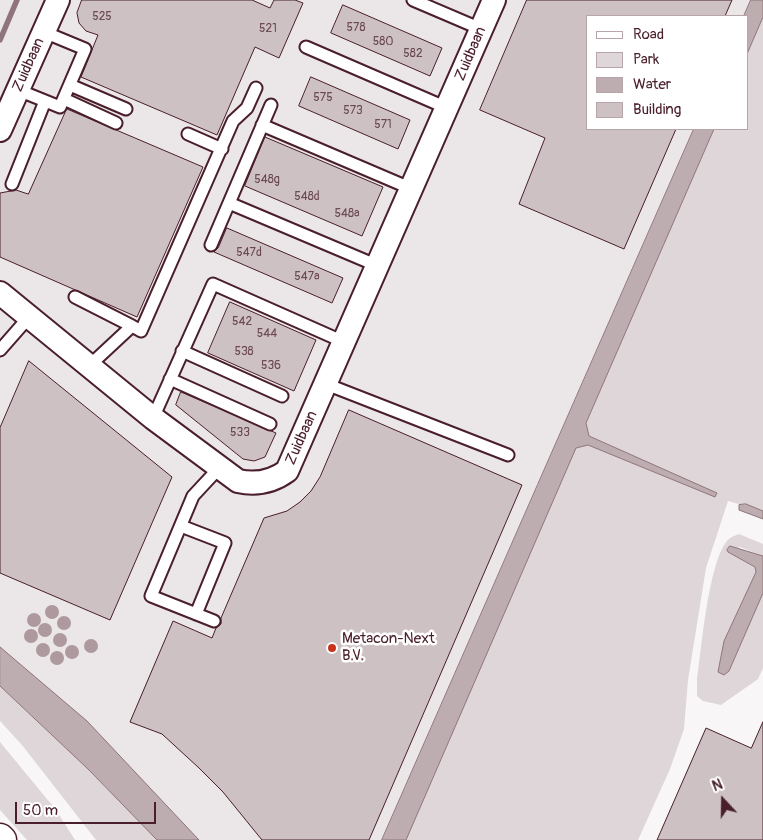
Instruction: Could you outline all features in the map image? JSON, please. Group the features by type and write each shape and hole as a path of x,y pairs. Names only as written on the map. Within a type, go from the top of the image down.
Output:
{"street":[{"name":"Zuidbaan","path":"0,130 58,0"},
{"name":"Zuidbaan","path":"0,293 153,418 238,481 254,484 278,478 287,471 494,0"}],"lane":[{"path":"414,0 481,29"},
{"path":"18,90 60,107 64,99 85,49 44,32"},
{"path":"306,47 447,108"},
{"path":"70,85 126,109"},
{"path":"75,297 141,331 233,121 247,108 256,88"},
{"path":"64,99 116,123"},
{"path":"12,184 45,101"},
{"path":"211,245 270,105"},
{"path":"262,126 412,189"},
{"path":"188,134 222,149"},
{"path":"229,203 378,266"},
{"path":"153,418 213,284 344,342"},
{"path":"0,350 29,317"},
{"path":"89,366 132,326"},
{"path":"182,351 282,396"},
{"path":"170,379 270,424"},
{"path":"326,384 508,455"},
{"path":"214,622 151,596 193,496 220,467"},
{"path":"181,526 225,543 196,614"}],"shaded area":[{"path":"0,0 762,0 748,15 586,15 586,130 705,130 392,840 175,840 0,671"}],"green space":[{"path":"763,17 763,511 728,501 706,568 688,680 684,729 670,769 638,840 406,840 576,448 588,445 715,497 716,493 589,436 586,423 714,130 748,130 748,52"},
{"path":"739,534 763,544 763,556 740,547 728,552 755,567 756,572 724,641 718,672 729,671 763,593 763,668 758,679 721,705 703,701 697,696 697,680 707,605 716,564 722,549 729,539"},
{"path":"0,686 89,770 157,840 96,840 22,745 0,721"},
{"path":"0,742 56,810 75,840 27,840 0,810"}],"water":[{"path":"751,0 763,0 763,17 748,52 748,15 744,15"},
{"path":"694,130 714,130 586,423 589,436 717,493 715,497 588,445 576,448 406,840 382,840"},
{"path":"746,504 763,511 763,519 739,510 739,505"},
{"path":"730,546 763,556 763,593 729,671 724,675 718,672 724,641 756,572 755,567 728,552 727,550"},
{"path":"0,647 87,721 199,840 157,840 89,770 0,686"}],"building":[{"path":"82,0 252,0 270,8 274,0 295,0 303,3 279,58 255,47 217,135 81,77 98,35 86,31 79,23 77,13"},
{"path":"527,0 732,0 725,15 586,15 586,130 676,130 624,249 519,204 545,138 480,110"},
{"path":"343,5 442,48 430,76 331,33"},
{"path":"311,77 410,120 398,149 299,106"},
{"path":"67,109 203,167 137,317 0,257 0,193 16,190 28,194"},
{"path":"265,137 383,187 362,236 245,186"},
{"path":"227,228 343,278 332,303 214,252 218,248"},
{"path":"230,302 316,340 294,391 208,353"},
{"path":"29,361 172,477 110,620 0,573 0,428"},
{"path":"181,392 276,433 265,457 254,461 243,459 176,405"},
{"path":"349,410 522,485 369,840 262,840 223,792 162,734 130,722 173,621 212,638 216,628 221,624 221,618 264,518 287,511 311,491 320,477"},
{"path":"763,722 763,840 657,840 706,728 751,748"}],"waterway":[{"path":"0,40 17,0"}],"place":[{"name":"Metacon-Next B.V.","path":"332,648"}]}
